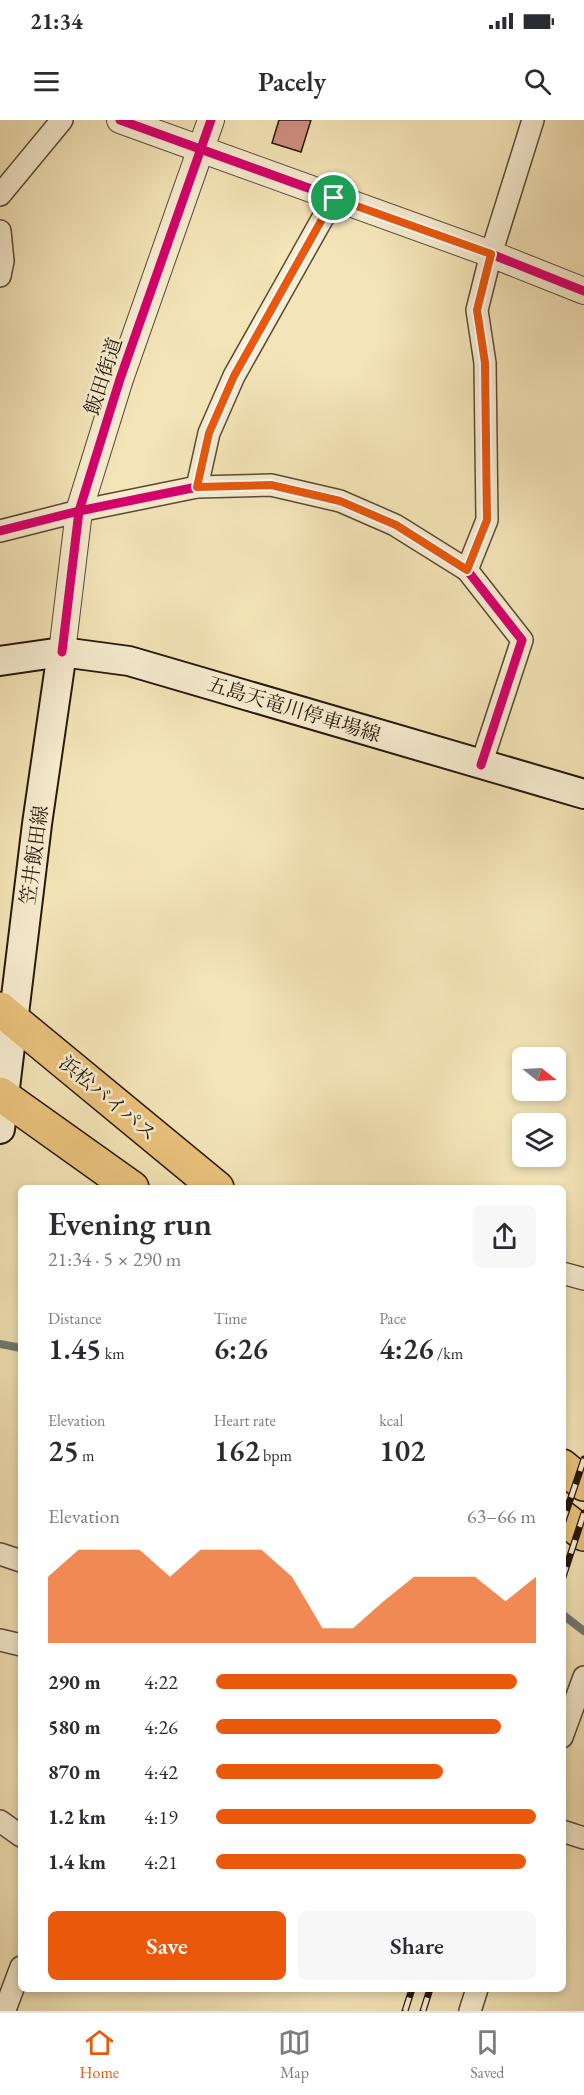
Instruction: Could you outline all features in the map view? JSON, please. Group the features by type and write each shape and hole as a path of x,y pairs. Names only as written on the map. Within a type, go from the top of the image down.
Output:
{"highway":[{"name":"浜松バイパス","path":"6,1014 213,1185"},
{"path":"2,1107 127,1185"},
{"path":"566,1469 584,1484"},
{"path":"566,1520 584,1534"}],"main road":[{"name":"五島天竜川停車場線","path":"0,662 62,652 129,661 584,794"},
{"name":"笠井飯田線","path":"2,1107 6,1014 62,652"}],"street":[{"path":"0,195 62,120"},
{"path":"120,120 491,254 584,291"},
{"name":"飯田街道","path":"62,652 79,511 120,379 210,120"},
{"path":"467,570 487,520 485,363 477,310 491,254 533,120"},
{"path":"197,487 209,433 234,376 334,198"},
{"path":"0,231 3,261 0,276"},
{"path":"0,531 79,511 197,487 271,485 340,501 396,525 467,570 522,640 481,765"},
{"path":"566,1274 584,1279"},
{"path":"0,1554 18,1560"},
{"path":"0,1640 18,1644"},
{"path":"566,1726 584,1677"},
{"path":"0,1821 18,1834"},
{"path":"566,1832 584,1838"},
{"path":"8,2008 18,1976"},
{"path":"470,2011 476,1992"}],"building":[{"path":"279,120 311,120 301,152 272,143"}],"waterway":[{"path":"0,1344 18,1347"},
{"path":"566,1617 584,1631"}],"railway":[{"path":"566,1512 584,1459"},
{"path":"566,1568 584,1513"},
{"path":"405,2011 411,1992"},
{"path":"423,2011 429,1992"}],"cycle path":[{"path":"120,120 491,254 584,291"},
{"path":"62,652 79,511 120,379 211,120"},
{"path":"0,531 79,511 197,487 271,485 340,501 395,525 467,570 522,640 481,765"}],"route":[{"path":"334,198 491,254 477,310 485,363 487,520 467,570 396,525 340,501 271,485 197,487 209,433 234,376 334,198"}]}
